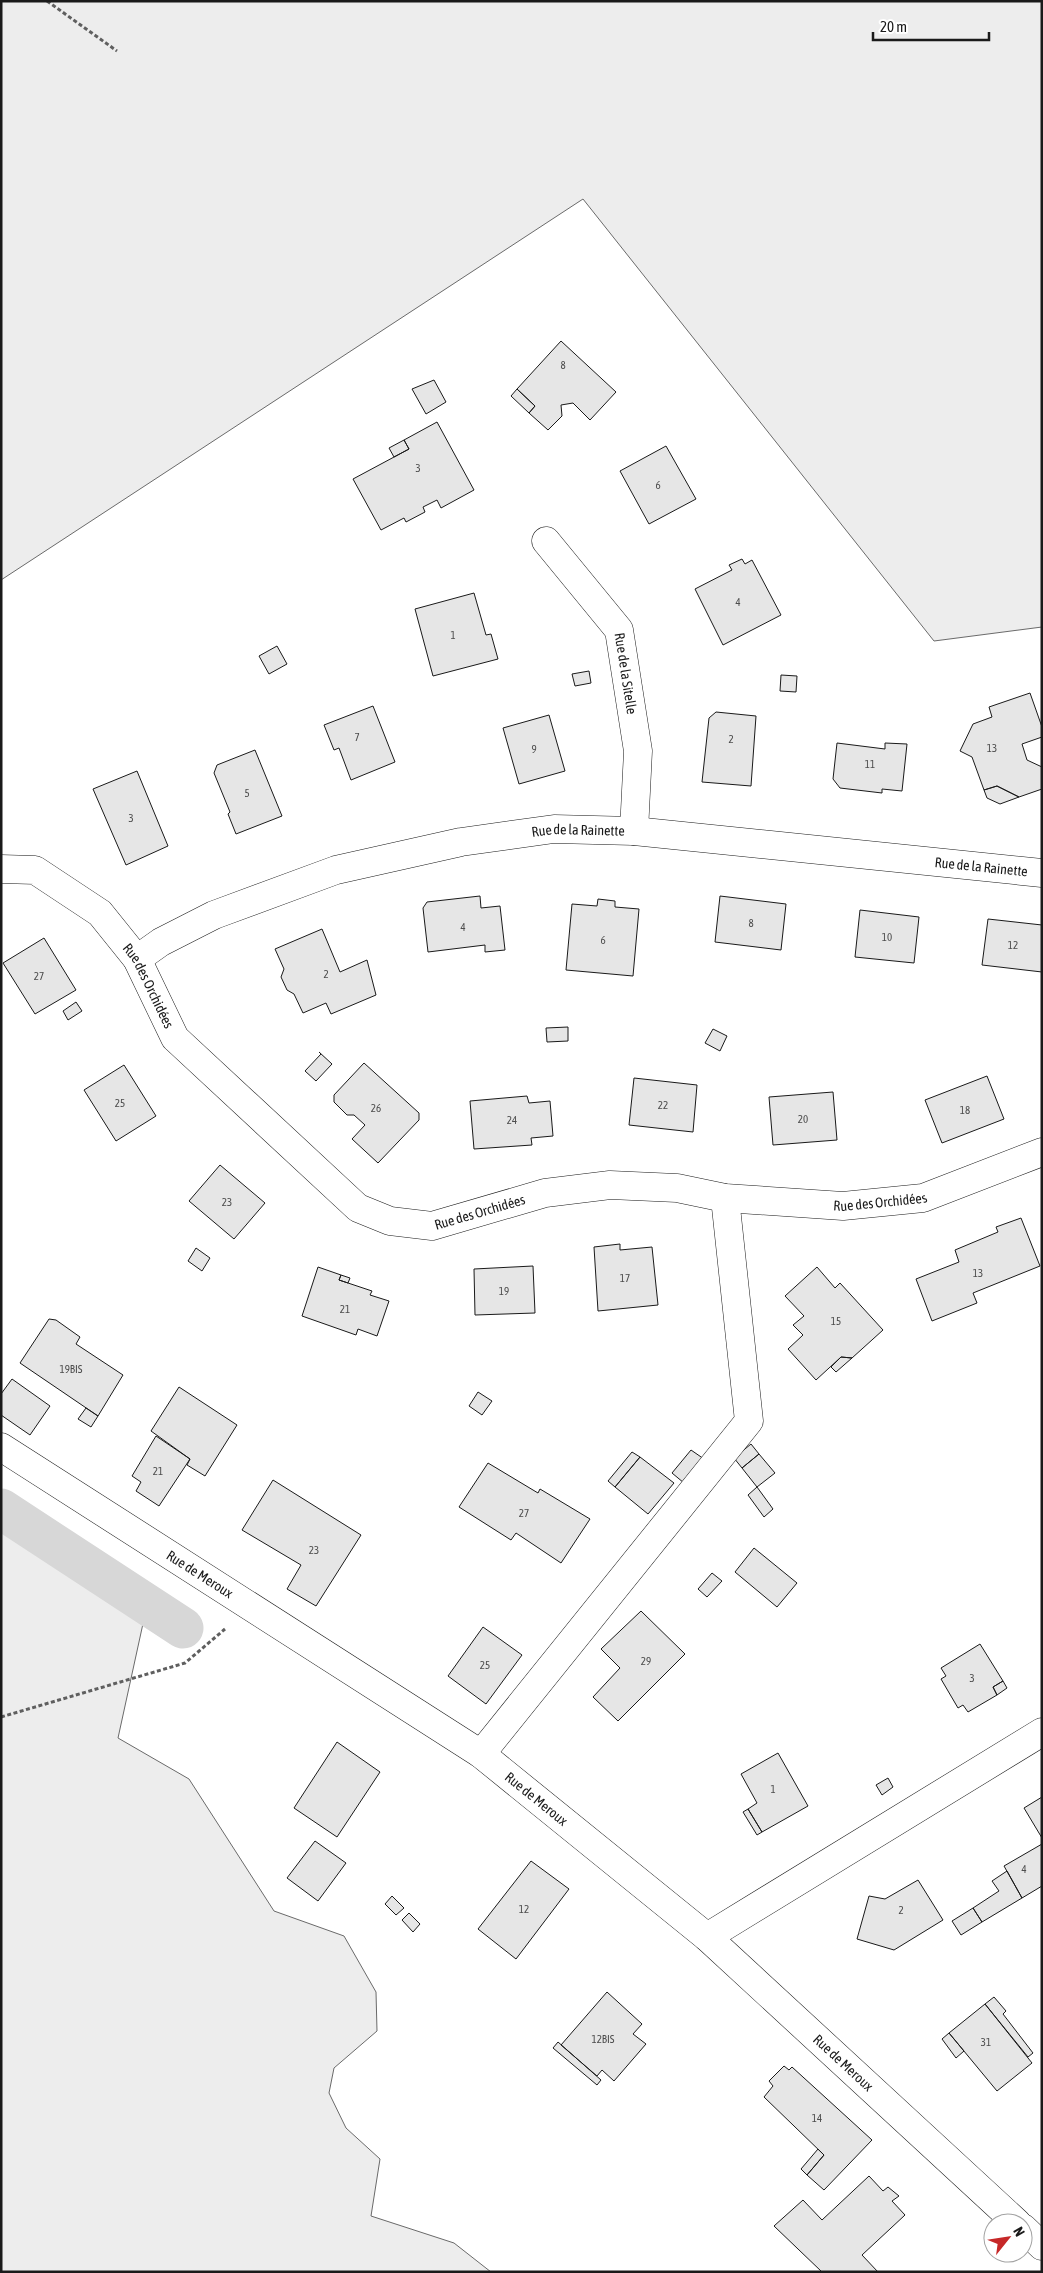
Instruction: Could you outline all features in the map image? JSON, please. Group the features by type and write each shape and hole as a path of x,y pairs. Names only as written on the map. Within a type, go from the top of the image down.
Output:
{"street":[{"name":"Rue de la Sitelle","path":"546,541 619,630 638,750 634,831"},
{"name":"Rue de la Rainette","path":"137,959 161,942 214,915 336,870 461,842 554,829 634,831 1042,873"},
{"name":"Rue des Orchidées","path":"1,869 35,870 100,913 137,959 176,1038 358,1208 390,1222 432,1226 545,1193 610,1185 677,1188 725,1198 843,1206 923,1198 1042,1152"},
{"path":"481,1754 749,1421 725,1198"},
{"name":"Rue de Meroux","path":"1,1446 481,1754 707,1937 1006,2213"},
{"path":"707,1937 1042,1732"}],"path":[{"path":"47,1 117,51"},
{"path":"1,1717 185,1664 250,1607"}],"shaded area":[{"path":"1,1 1042,1 1042,627 934,641 583,199 1,580"},
{"path":"1,1492 123,1572 144,1619 118,1738 189,1779 274,1911 344,1936 376,1992 377,2031 334,2068 329,2093 346,2128 380,2159 371,2216 454,2243 491,2272 1,2272"}],"building":[{"path":"561,341 616,392 590,420 573,403 561,405 562,416 548,430 529,413 535,406 517,389"},
{"path":"434,380 446,402 426,414 412,389"},
{"path":"517,389 535,406 529,413 511,396"},
{"path":"437,422 474,490 441,508 437,500 423,507 425,512 406,522 404,518 381,530 353,479 409,449 404,440"},
{"path":"404,440 409,449 394,457 389,448"},
{"path":"666,446 696,499 649,524 620,471"},
{"path":"742,559 745,564 752,560 781,615 723,645 695,589 732,570 729,565"},
{"path":"474,593 486,635 491,634 498,659 433,676 415,609"},
{"path":"277,646 287,664 269,674 259,656"},
{"path":"589,671 591,683 575,686 572,674"},
{"path":"781,675 797,676 796,692 780,691"},
{"path":"1030,693 1042,727 1042,737 1022,744 1027,760 1042,767 1042,789 1019,797 997,786 984,790 972,757 960,751 973,724 992,717 989,707"},
{"path":"373,706 395,762 351,780 339,748 334,750 324,725"},
{"path":"716,712 756,716 751,786 702,782 709,718"},
{"path":"549,715 565,771 519,784 503,728"},
{"path":"837,743 885,749 885,743 907,744 902,791 882,789 882,793 840,788 833,779"},
{"path":"255,750 282,816 236,834 228,814 230,812 214,773 217,765"},
{"path":"137,771 168,846 126,865 93,789"},
{"path":"997,786 1019,797 1000,804 987,798 984,790"},
{"path":"480,896 481,908 500,906 505,950 485,952 485,945 428,952 423,908 427,902"},
{"path":"720,896 786,904 781,950 715,942"},
{"path":"598,899 615,901 615,907 639,909 633,976 566,970 572,904 597,906"},
{"path":"860,910 919,917 914,963 855,957"},
{"path":"988,919 1042,925 1042,972 982,965"},
{"path":"322,929 340,972 367,960 376,995 331,1014 326,1003 303,1013 294,994 287,990 281,977 284,969 275,949"},
{"path":"44,938 76,990 35,1014 3,963"},
{"path":"76,1002 82,1011 68,1020 63,1011"},
{"path":"568,1027 568,1041 547,1042 546,1028"},
{"path":"713,1029 727,1036 720,1051 705,1043"},
{"path":"319,1052 332,1064 316,1081 305,1071 321,1054"},
{"path":"364,1063 419,1113 419,1120 378,1163 352,1139 365,1125 354,1115 347,1115 334,1102 334,1095"},
{"path":"124,1065 156,1116 116,1141 84,1090"},
{"path":"987,1076 1004,1119 942,1143 925,1100"},
{"path":"634,1078 697,1085 693,1132 629,1125"},
{"path":"833,1092 837,1140 773,1145 769,1097"},
{"path":"527,1096 529,1103 550,1101 553,1136 531,1138 532,1145 474,1149 470,1101"},
{"path":"220,1165 265,1203 234,1239 189,1201"},
{"path":"1021,1218 1040,1266 973,1293 977,1303 932,1321 916,1279 959,1262 955,1250 998,1232 996,1227"},
{"path":"620,1244 620,1250 652,1247 658,1305 598,1311 594,1247"},
{"path":"196,1248 210,1258 202,1271 188,1261"},
{"path":"533,1266 535,1313 475,1315 474,1269"},
{"path":"318,1267 341,1275 339,1280 372,1291 370,1295 389,1301 377,1336 358,1329 356,1335 302,1316"},
{"path":"817,1267 835,1288 840,1283 883,1330 852,1358 841,1357 816,1380 788,1349 803,1335 793,1325 804,1316 785,1296"},
{"path":"341,1275 350,1278 348,1283 339,1280"},
{"path":"49,1319 56,1320 80,1337 76,1344 123,1375 98,1416 20,1363"},
{"path":"841,1357 852,1358 836,1372 831,1367"},
{"path":"12,1379 50,1406 30,1435 1,1415 1,1394"},
{"path":"179,1387 237,1425 205,1476 187,1465 190,1459 151,1431"},
{"path":"478,1392 492,1401 482,1415 469,1406"},
{"path":"86,1408 98,1416 91,1427 78,1419"},
{"path":"156,1436 190,1459 159,1506 136,1491 141,1482 132,1476"},
{"path":"751,1444 759,1454 742,1468 734,1458"},
{"path":"691,1450 704,1459 684,1483 672,1473"},
{"path":"632,1452 640,1457 615,1487 608,1481"},
{"path":"759,1454 775,1473 757,1487 742,1468"},
{"path":"640,1457 674,1483 648,1514 615,1487"},
{"path":"488,1463 538,1493 540,1489 590,1519 561,1563 516,1533 511,1540 459,1507"},
{"path":"273,1480 361,1535 316,1606 287,1589 301,1565 242,1530"},
{"path":"757,1487 773,1509 764,1517 748,1495"},
{"path":"754,1548 797,1583 777,1607 735,1572"},
{"path":"712,1573 722,1581 707,1597 698,1589"},
{"path":"641,1611 685,1654 618,1721 593,1697 620,1668 601,1649"},
{"path":"483,1627 522,1655 486,1704 448,1676"},
{"path":"980,1644 1003,1681 993,1687 997,1695 968,1712 963,1705 958,1708 941,1679 946,1676 941,1668"},
{"path":"1003,1681 1007,1688 997,1695 993,1687"},
{"path":"337,1742 380,1772 337,1837 294,1808"},
{"path":"778,1753 808,1806 762,1832 748,1809 757,1803 741,1774"},
{"path":"888,1778 893,1787 882,1795 876,1785"},
{"path":"1042,1797 1042,1838 1024,1808"},
{"path":"748,1809 762,1832 757,1835 743,1812"},
{"path":"315,1841 346,1863 318,1901 287,1878"},
{"path":"1042,1844 1042,1886 1022,1898 1004,1866"},
{"path":"531,1861 569,1889 516,1959 478,1929"},
{"path":"1007,1871 1022,1898 982,1922 973,1908 999,1891 992,1881"},
{"path":"918,1880 943,1920 894,1950 857,1939 869,1896 885,1899"},
{"path":"392,1896 404,1908 396,1915 385,1904"},
{"path":"973,1908 982,1922 961,1935 952,1921"},
{"path":"409,1913 420,1924 413,1932 402,1920"},
{"path":"607,1992 642,2024 633,2034 646,2044 614,2081 602,2070 597,2076 561,2045"},
{"path":"994,1997 1006,2011 1003,2014 1033,2053 1028,2057 985,2004"},
{"path":"985,2004 1032,2063 997,2091 949,2033"},
{"path":"949,2033 964,2051 956,2058 942,2039"},
{"path":"558,2042 601,2080 597,2085 553,2048"},
{"path":"784,2066 789,2070 792,2067 872,2140 824,2190 807,2175 824,2155 764,2097 773,2086 769,2081"},
{"path":"818,2149 824,2155 807,2175 801,2169"},
{"path":"869,2176 883,2191 888,2187 899,2196 892,2201 905,2215 862,2255 878,2272 822,2272 774,2226 803,2200 822,2220"}],"waterway":[{"path":"1,1509 183,1628"}]}
